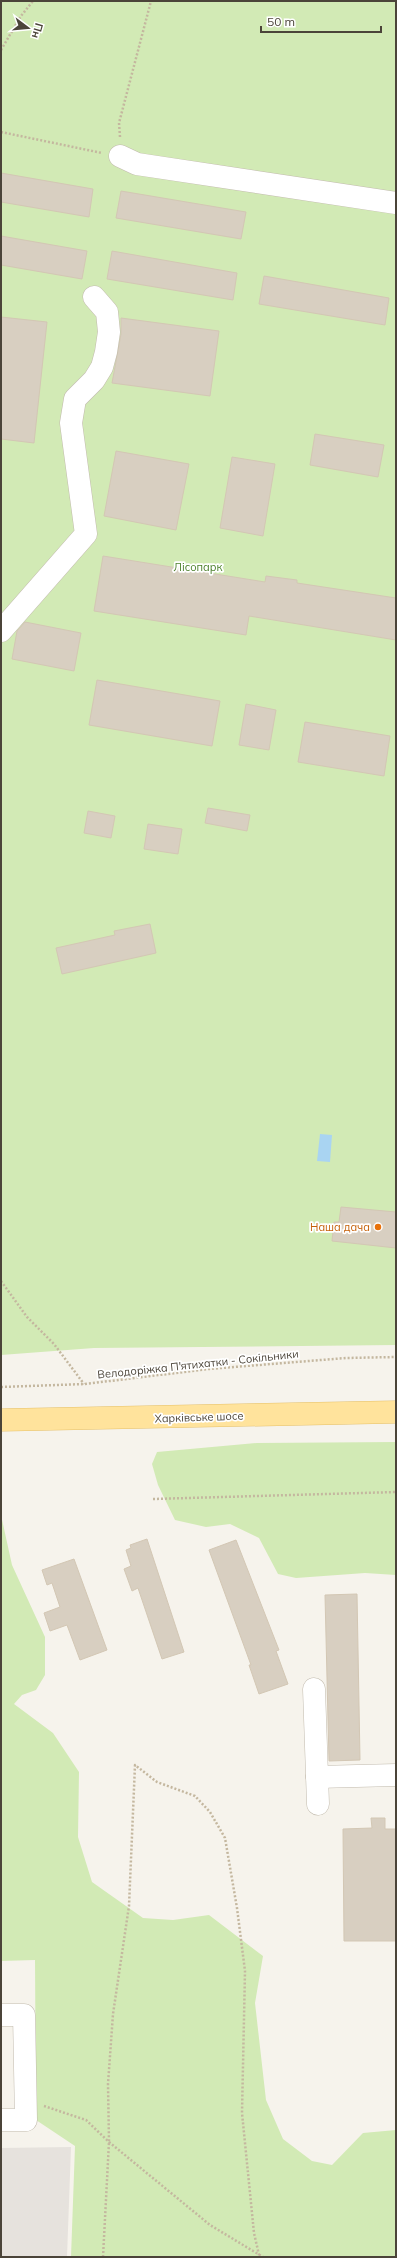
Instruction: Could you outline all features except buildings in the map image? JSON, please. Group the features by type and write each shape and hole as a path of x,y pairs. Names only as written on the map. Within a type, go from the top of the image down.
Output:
{"main road":[{"name":"Харківське шосе","path":"1,1420 396,1412"}],"street":[{"path":"120,156 137,164 396,203"},
{"path":"1,631 86,534 71,423 76,400 94,380 102,367 106,352 109,332 107,312 94,297"},
{"path":"314,1689 318,1804"},
{"path":"317,1777 396,1775"},
{"path":"1,2015 24,2015 26,2100 26,2120 1,2120"}],"path":[{"path":"1,50 21,16 32,1"},
{"path":"1,132 120,156 119,123 151,1"},
{"path":"1,1282 27,1316 54,1344 85,1384"},
{"name":"Велодоріжка П'ятихатки - Сокільники","path":"1,1387 85,1384 209,1369 346,1358 396,1357"},
{"path":"154,1499 396,1492"},
{"path":"103,2257 109,2142 108,2084 113,2014 129,1906 135,1765 156,1782 195,1796 210,1812 225,1838 237,1908 245,1971 242,2113 254,2233 259,2255"},
{"path":"26,2100 86,2120 109,2142 210,2225 263,2257"}],"shaded area":[{"path":"71,2147 67,2257 1,2257 1,2148"}],"green space":[{"name":"Лісопарк","path":"1,1 396,1 396,1345 94,1348 1,1355"},
{"path":"396,1442 396,1575 365,1573 296,1578 278,1574 259,1538 230,1524 206,1527 175,1520 158,1485 152,1464 157,1452 257,1443"},
{"path":"1,1515 12,1565 45,1637 45,1675 36,1690 22,1695 14,1704 53,1733 79,1772 78,1837 92,1882 143,1918 173,1920 209,1915 263,1956 255,2003 266,2100 283,2139 312,2161 332,2165 363,2133 396,2130 396,2257 71,2257 75,2146 36,2120 35,1960 1,1961"}],"water":[{"path":"320,1134 332,1135 330,1162 317,1161"}],"place":[{"name":"Наша дача","path":"378,1227"}]}
